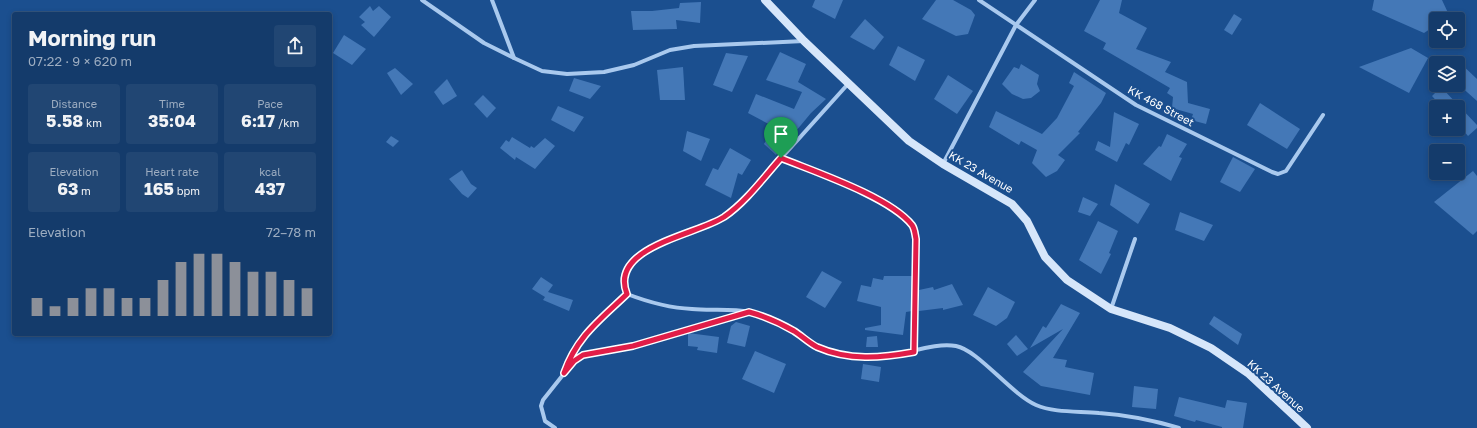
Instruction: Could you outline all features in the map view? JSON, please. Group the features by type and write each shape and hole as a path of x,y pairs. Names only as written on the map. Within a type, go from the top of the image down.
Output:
{"main road":[{"name":"KK 23 Avenue","path":"765,0 804,41 909,141 943,164 1012,204 1027,221 1045,258 1067,280 1111,309 1170,328 1210,348 1249,374 1307,428"}],"street":[{"path":"422,0 484,43 542,71 567,74 604,72 634,65 670,50 694,46 804,41"},
{"path":"492,0 514,58"},
{"name":"KK 468 Street","path":"979,0 1136,105 1278,174 1286,171 1323,115"},
{"path":"943,164 1016,25 1035,0"},
{"path":"848,84 748,195 724,217 655,246 636,257 624,274 623,285 627,294 668,306 690,309 749,312 763,316 793,330 816,346 837,354 865,358 891,356 944,346 956,346 968,350 997,376 1036,405 1052,409 1157,421 1179,428"},
{"path":"781,158 881,201 902,214 913,226 916,239 914,352"},
{"path":"1111,309 1135,239"},
{"path":"564,373 575,348 584,334 627,294"},
{"path":"555,428 545,421 541,406 543,400 574,361 583,355 633,346 749,312"}],"building":[{"path":"815,0 843,0 835,19 812,7"},
{"path":"936,0 953,0 971,10 975,15 968,34 956,36 922,19"},
{"path":"1100,0 1122,0 1119,13 1147,28 1136,49 1171,62 1165,72 1187,82 1188,103 1210,109 1206,124 1191,120 1193,114 1172,108 1173,97 1167,93 1170,88 1103,49 1106,43 1084,31"},
{"path":"1374,0 1442,0 1448,12 1429,12 1429,30 1424,33 1372,10"},
{"path":"701,2 700,23 676,20 677,29 633,30 631,11 652,11 679,8 680,3"},
{"path":"370,6 373,11 379,6 391,17 374,37 361,25 365,22 359,17"},
{"path":"1234,14 1242,19 1232,35 1224,30"},
{"path":"865,19 884,37 874,50 850,37"},
{"path":"344,35 366,49 352,65 333,53"},
{"path":"898,46 925,60 915,81 889,65"},
{"path":"1411,48 1428,58 1409,93 1359,67"},
{"path":"780,52 806,64 798,82 826,99 811,113 776,155 764,144 774,127 748,113 756,94 794,109 802,92 766,80"},
{"path":"726,53 748,56 732,92 713,85"},
{"path":"1021,64 1039,75 1037,84 1040,91 1031,98 1023,99 1012,94 1002,84 1014,67 1019,69"},
{"path":"683,67 685,100 660,100 657,70"},
{"path":"395,68 413,84 401,95 387,73"},
{"path":"1465,68 1477,79 1477,101 1465,90"},
{"path":"1074,72 1106,93 1101,103 1078,132 1080,133 1058,155 1065,160 1057,171 1046,177 1032,163 1037,150 1021,141 1019,145 989,127 996,111 1042,134 1057,118 1074,86 1069,83"},
{"path":"948,75 973,91 957,114 934,99"},
{"path":"574,78 601,86 590,99 569,91"},
{"path":"447,79 457,96 443,105 434,92"},
{"path":"1436,92 1446,92 1453,100 1436,100 1432,96"},
{"path":"483,95 496,108 487,118 474,104"},
{"path":"1260,103 1300,129 1287,149 1247,125"},
{"path":"558,106 584,117 574,132 551,120"},
{"path":"1114,112 1139,124 1129,145 1126,143 1117,162 1095,150 1098,141 1110,147"},
{"path":"1465,112 1477,125 1477,128 1468,136 1465,132"},
{"path":"687,131 710,139 701,161 683,151"},
{"path":"1167,134 1187,144 1179,157 1182,158 1171,181 1143,164 1159,146 1161,147"},
{"path":"391,136 399,141 393,147 386,142"},
{"path":"512,137 530,148 531,146 534,148 545,138 555,146 535,169 516,157 515,160 500,148 506,140 509,142"},
{"path":"730,148 751,160 742,175 738,173 731,198 705,185 713,168 718,170"},
{"path":"1233,157 1255,169 1240,192 1220,182"},
{"path":"462,170 471,184 477,188 468,198 462,194 449,179"},
{"path":"1473,171 1477,176 1477,231 1473,235 1434,202 1462,180 1465,180 1465,177"},
{"path":"1115,184 1150,204 1138,224 1110,205"},
{"path":"1083,197 1098,204 1090,216 1078,212"},
{"path":"1180,212 1213,225 1204,241 1175,230"},
{"path":"1098,221 1118,231 1109,253 1111,254 1101,274 1079,260"},
{"path":"822,271 842,282 825,308 806,297"},
{"path":"884,276 912,276 912,311 906,312 903,335 865,330 865,328 881,325 881,307 857,301 861,285 871,287 873,278 883,280"},
{"path":"541,277 553,285 548,292 573,300 569,311 543,300 545,297 532,289"},
{"path":"952,284 963,305 943,310 943,308 919,311 919,290 933,287 934,290"},
{"path":"988,287 1015,302 1007,318 996,326 973,315"},
{"path":"1061,304 1080,313 1053,358 1067,360 1065,367 1094,373 1090,395 1041,386 1023,372 1063,329 1030,348 1043,326 1046,328"},
{"path":"1214,316 1242,334 1238,345 1209,324"},
{"path":"736,322 750,326 745,347 727,343 731,326"},
{"path":"688,333 719,337 717,353 697,350 698,347 688,346"},
{"path":"1016,335 1028,349 1017,356 1007,344"},
{"path":"877,336 878,347 866,347 867,337"},
{"path":"755,351 786,364 774,393 742,379"},
{"path":"863,364 881,367 879,382 861,379"},
{"path":"1134,386 1158,389 1156,409 1132,407"},
{"path":"1179,397 1225,408 1227,400 1247,403 1243,428 1222,428 1196,420 1195,422 1174,416"}],"route":[{"path":"781,158 881,201 902,214 913,226 916,239 914,352 865,358 837,354 816,346 793,330 763,316 749,312 633,346 583,355 574,361 564,373 569,359 584,334 627,294 623,285 624,274 636,257 655,246 724,217 748,195 781,158"}]}
